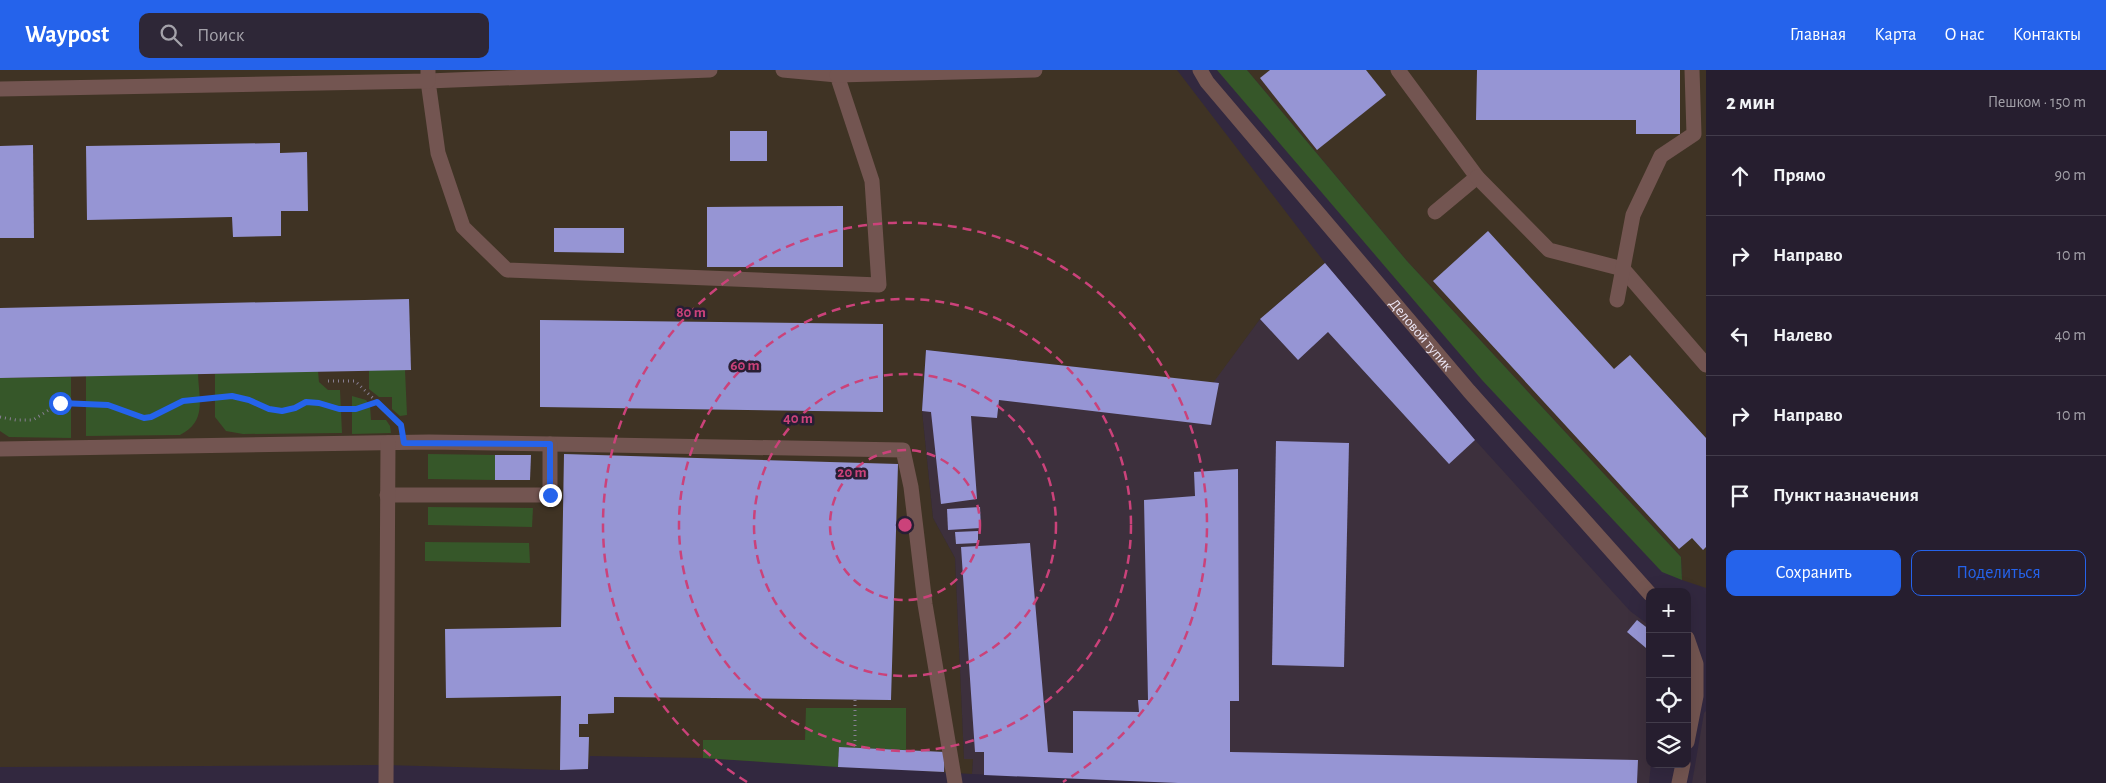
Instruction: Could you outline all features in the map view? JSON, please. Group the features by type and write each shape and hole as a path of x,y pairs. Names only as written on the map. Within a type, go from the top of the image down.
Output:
{"street":[{"path":"0,89 428,75 710,70"},
{"path":"783,70 837,75 1035,70"},
{"name":"Деловой тупик","path":"1200,70 1207,82 1469,391 1646,590"},
{"path":"1398,70 1477,177 1549,250 1623,269 1706,365"},
{"path":"1617,300 1634,215 1661,156 1694,134 1692,70"},
{"path":"428,75 438,153 464,227 507,270 879,285 872,181 837,75"},
{"path":"1435,212 1477,177"},
{"path":"386,783 388,443"},
{"path":"0,449 404,443 903,450 910,488 925,604 956,783"},
{"path":"387,496 550,495 550,444"},
{"path":"1691,650 1696,664 1696,696 1691,723"},
{"path":"1679,783 1682,768"}],"path":[{"path":"328,381 355,381 401,425 404,443"},
{"path":"0,418 33,420 60,403 108,405 144,418 151,417 183,401 232,396 249,400 269,409 282,411 295,408 306,402 319,403 339,409 356,409 377,402"},
{"path":"855,700 855,748"}],"shaded area":[{"path":"0,70 1177,70 1325,263 1260,319 1213,383 926,350 922,411 933,518 955,558 964,759 973,759 972,774 703,758 590,756 588,769 560,770 385,765 0,767"},
{"path":"1247,70 1706,70 1706,588 1682,580 1681,557 1407,261"},
{"path":"1325,263 1475,440 1630,611 1646,623 1646,768 1651,768 1649,783 1178,783 972,774 973,759 964,760 955,558 933,518 922,411 926,350 1212,383 1260,319"},
{"path":"1706,711 1706,783 1692,783 1704,713"}],"green space":[{"path":"1217,70 1247,70 1407,261 1681,557 1682,580 1662,572 1482,380"},
{"path":"369,370 405,370 407,415 400,416 392,409 392,397 379,397 369,389"},
{"path":"318,371 319,382 328,390 340,390 342,433 243,434 226,431 215,417 215,374"},
{"path":"198,374 200,409 198,416 189,429 180,435 86,436 86,376"},
{"path":"71,377 71,438 9,437 0,431 0,378"},
{"path":"352,396 366,400 370,406 371,420 386,420 390,426 391,433 352,434"},
{"path":"428,454 495,455 495,480 428,479"},
{"path":"428,507 533,508 532,527 428,525"},
{"path":"425,542 529,543 530,563 425,561"},
{"path":"806,708 906,708 906,750 839,747 838,767 703,758 703,740 805,740"}],"building":[{"path":"1270,70 1366,70 1386,95 1317,150 1260,78"},
{"path":"1477,70 1680,70 1680,134 1636,134 1636,120 1476,120"},
{"path":"730,131 767,131 767,161 730,161"},
{"path":"280,143 280,153 307,152 308,211 281,211 281,236 233,237 232,217 87,220 86,146"},
{"path":"33,145 34,238 0,238 0,146"},
{"path":"843,206 843,267 707,267 707,207"},
{"path":"554,228 624,228 624,253 554,252"},
{"path":"1488,231 1614,369 1630,355 1706,438 1706,547 1703,550 1692,538 1679,549 1433,281"},
{"path":"1325,263 1475,440 1449,464 1328,332 1298,360 1260,319"},
{"path":"409,299 411,370 0,378 0,308"},
{"path":"540,320 883,324 883,412 540,407"},
{"path":"926,350 1219,383 1211,425 999,400 997,418 971,416 977,499 941,504 931,412 922,411"},
{"path":"1276,441 1349,443 1344,667 1272,665"},
{"path":"564,454 898,464 891,700 614,697 614,713 588,714 588,724 579,724 579,737 589,737 588,769 560,770 561,696 446,698 445,629 561,627"},
{"path":"495,455 531,455 530,480 495,480"},
{"path":"1238,469 1239,701 1230,701 1230,752 1638,760 1637,783 1178,783 984,775 984,752 975,752 961,547 1030,543 1048,752 1073,753 1073,711 1139,712 1138,700 1148,700 1144,500 1195,496 1194,472"},
{"path":"980,507 981,528 948,530 947,509"},
{"path":"978,531 978,543 956,544 955,532"},
{"path":"1637,620 1646,627 1646,648 1627,632"},
{"path":"839,747 945,752 944,772 838,767"}],"route":[{"path":"60,403 108,405 120,411 144,418 151,417 183,401 232,396 249,400 269,409 282,411 295,408 306,402 319,403 339,409 356,409 377,402 401,425 404,443 550,444 550,495"}]}
